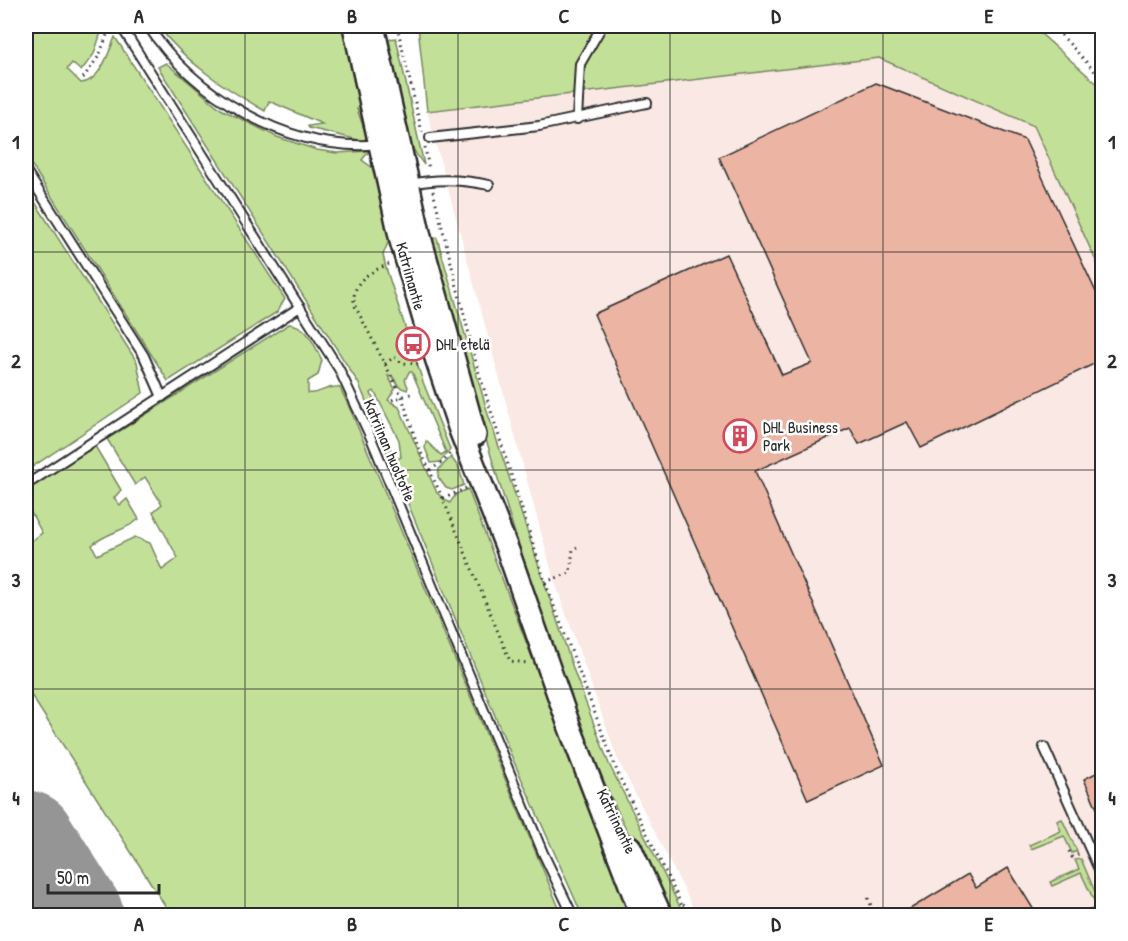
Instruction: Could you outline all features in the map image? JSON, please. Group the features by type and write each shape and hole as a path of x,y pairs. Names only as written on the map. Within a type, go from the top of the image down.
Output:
{"main road":[{"name":"Katriinantie","path":"354,26 398,186"},
{"name":"Katriinantie","path":"373,26 398,186 431,343 460,430 508,551 570,728 642,915"},
{"name":"Katriinantie","path":"570,728 661,915"}],"lane":[{"name":"Katriinan huoltotie","path":"121,26 339,369 356,403 543,853 573,915"},
{"path":"148,26 159,42 200,81 246,115 289,133 337,145 368,145"},
{"path":"577,119 580,64 602,26"},
{"path":"430,138 539,126 647,103"},
{"path":"26,171 144,356 162,397"},
{"path":"398,186 430,180 460,179 489,184"},
{"path":"26,485 300,307"},
{"path":"1044,747 1102,876"}],"path":[{"path":"83,78 99,56 111,26"},
{"path":"397,26 441,232 478,370 545,582 618,774 687,915"},
{"path":"1053,26 1102,79"},
{"path":"391,263 365,275 353,293 354,304 402,397 417,444 443,499 510,661 536,664"},
{"path":"385,364 394,357 402,363 420,364"},
{"path":"392,400 413,393"},
{"path":"430,471 444,461 454,448"},
{"path":"443,499 470,487"},
{"path":"545,582 570,573 573,549 577,547"},
{"path":"868,898 875,915"},
{"path":"682,904 704,915"}],"shaded area":[{"path":"879,58 1034,126 1102,274 1102,915 697,915 618,760 554,580 427,111"}],"green space":[{"path":"26,26 103,26 94,54 81,71 72,63 67,69 81,83 93,78 99,72 115,37 285,299 277,312 168,381 26,156"},
{"path":"158,26 345,26 362,111 357,109 367,137 363,141 309,128 308,126 322,124 269,101 265,111 207,74 181,52"},
{"path":"418,26 1032,26 1102,88 1102,274 1034,126 879,58 427,111"},
{"path":"396,38 424,165 414,151 401,121 389,39"},
{"path":"166,63 221,109 277,137 317,150 337,153 369,151 362,160 373,168 376,175 391,235 383,255 386,268 423,382 450,449 440,462 431,463 425,448 426,441 441,455 446,452 412,372 409,372 405,380 407,390 399,387 393,377 388,376 395,389 388,400 399,407 437,493 450,503 456,494 468,489 536,668 638,915 582,915 514,762 359,384 158,67","holes":["374,391 399,440 401,457 397,459 391,450 371,393"]},
{"path":"26,188 137,362 143,393 26,471"},
{"path":"437,238 488,414 575,674 609,764 684,915 670,915 610,795 575,709 517,541 486,441 430,239"},
{"path":"289,324 296,325 306,332 322,360 318,375 308,381 308,393 332,387 340,388 351,411 562,915 171,915 26,687 26,545 42,533 26,503 26,490 95,446 121,490 114,498 120,505 127,499 139,519 92,545 97,555 135,537 150,543 162,570 178,558 153,512 162,504 145,477 135,485 107,439"},
{"path":"451,457 459,468 464,485 452,490 446,488 438,477 439,469"},
{"path":"1062,819 1077,851 1072,853 1064,836 1031,849 1029,845 1061,831 1057,821"},
{"path":"1081,859 1102,908 1102,915 1098,911 1089,915 1079,915 1097,907 1081,873 1052,886 1050,882 1079,869 1075,860"}],"building":[{"name":"DHL Business Park","path":"876,83 1025,140 1102,305 1102,360 921,448 907,422 859,444 850,428 755,471 884,765 808,800 594,314 726,254 782,375 812,363 719,157"},
{"path":"1102,770 1102,820 1084,779"},
{"path":"1008,868 1037,915 900,915 968,874 976,888"}],"runway":[{"path":"26,840 74,916"}],"place":[{"name":"DHL etelä","path":"413,344"},
{"name":"DHL Business Park","path":"740,436"}]}
